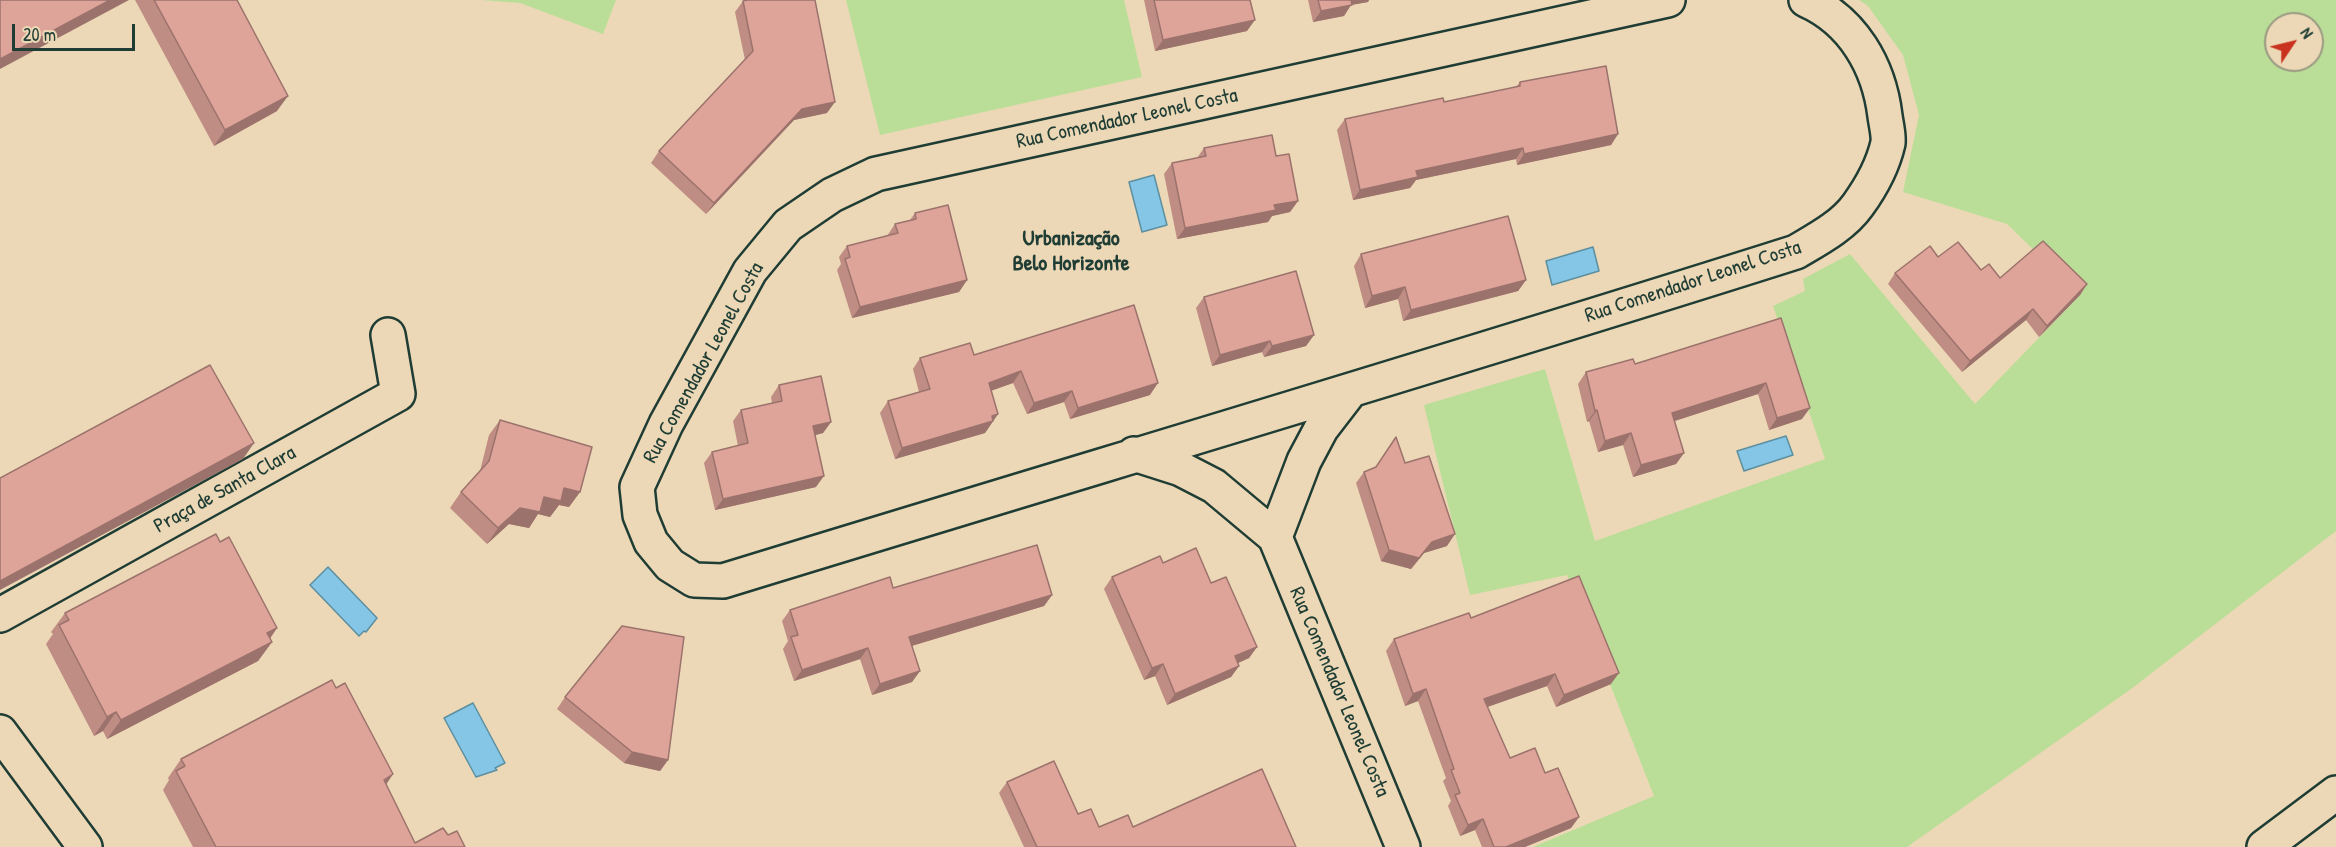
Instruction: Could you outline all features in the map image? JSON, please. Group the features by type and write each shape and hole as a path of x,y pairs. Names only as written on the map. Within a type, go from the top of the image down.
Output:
{"street":[{"name":"Rua Comendador Leonel Costa","path":"1668,0 876,174 841,190 788,225 750,271 666,424 637,487 640,515 651,542 670,565 694,580 723,580 1352,390 1796,252 1830,232 1857,207 1877,176 1888,141 1883,97 1870,62 1852,32 1824,8 1806,0"},
{"name":"Praça de Santa Clara","path":"0,615 398,394 388,335"},
{"path":"1275,537 1304,461 1321,429 1352,390"},
{"name":"Rua Comendador Leonel Costa","path":"1134,454 1181,469 1214,486 1275,537 1403,847"},
{"path":"0,732 85,847"},
{"path":"2264,847 2336,793"}],"green space":[{"path":"481,0 616,0 603,34 520,3"},
{"path":"846,0 1124,0 1142,77 880,135"},
{"path":"1859,0 2336,0 2336,531 2131,689 1907,847 1533,847 1654,796 1567,575 1470,595 1424,405 1545,369 1595,541 1825,459 1773,306 1805,291 1803,279 1850,254 1975,404 2080,295 2007,224 1903,192 1919,115 1903,55 1868,6"}],"water":[{"path":"1154,175 1167,225 1142,232 1129,182"},
{"path":"1593,247 1599,271 1552,285 1546,261"},
{"path":"1786,436 1793,455 1744,471 1737,451"},
{"path":"328,567 377,618 366,632 364,631 359,636 310,585"},
{"path":"473,703 505,763 495,768 497,770 476,777 444,718"}],"building":[{"path":"0,0 110,0 0,59"},
{"path":"154,0 237,0 288,96 225,130"},
{"path":"815,0 835,102 802,109 714,203 659,151 753,51 743,1"},
{"path":"1154,0 1250,0 1255,20 1163,40"},
{"path":"1318,0 1351,0 1352,5 1321,11"},
{"path":"1606,66 1618,134 1524,154 1523,148 1416,171 1418,177 1360,190 1345,119 1443,98 1444,102 1520,86 1520,82"},
{"path":"1272,135 1276,156 1289,154 1298,201 1274,205 1276,210 1185,228 1172,163 1206,156 1204,148"},
{"path":"948,205 967,280 860,307 845,259 850,257 847,246 898,233 895,224 916,219 915,213"},
{"path":"1508,216 1526,280 1411,310 1405,287 1372,296 1361,254"},
{"path":"2043,241 2087,284 2047,326 2033,309 1970,361 1895,273 1930,246 1938,257 1958,242 1981,270 1989,264 2000,278"},
{"path":"1296,271 1314,335 1272,346 1270,341 1220,355 1204,297"},
{"path":"1134,305 1158,383 1078,408 1072,391 1034,403 1021,371 989,383 998,414 992,416 993,421 902,448 888,401 930,389 920,358 970,343 974,355"},
{"path":"1781,318 1810,408 1777,418 1766,383 1672,413 1684,453 1641,465 1631,433 1605,441 1586,372 1633,359 1635,364"},
{"path":"210,365 254,443 0,581 0,478"},
{"path":"821,376 831,422 813,426 824,476 723,499 712,452 748,443 741,410 782,401 779,385"},
{"path":"500,420 592,447 580,492 564,488 561,501 544,497 540,512 520,508 498,528 461,492 489,461"},
{"path":"1396,437 1405,463 1429,456 1455,534 1432,542 1419,558 1389,550 1364,472 1376,467"},
{"path":"216,534 220,542 229,537 277,628 267,633 272,642 121,720 116,712 107,717 59,625 69,620 65,613"},
{"path":"1037,545 1052,595 909,637 920,671 880,684 868,648 802,670 791,637 798,635 790,610 890,577 893,588"},
{"path":"1196,548 1211,583 1226,577 1257,647 1235,656 1239,666 1175,694 1163,664 1152,668 1112,577 1160,556 1163,563"},
{"path":"1579,576 1619,673 1564,695 1555,674 1484,699 1510,758 1535,748 1545,773 1558,768 1579,817 1506,847 1494,847 1483,819 1468,825 1455,795 1460,793 1451,770 1454,769 1426,689 1413,694 1394,639 1469,613 1471,618"},
{"path":"622,626 684,637 668,760 632,752 565,697"},
{"path":"332,680 336,688 345,683 393,774 384,780 415,843 443,828 448,835 457,831 465,847 216,847 176,771 185,766 181,759"},
{"path":"1054,761 1078,814 1091,809 1099,827 1128,815 1133,827 1262,769 1296,847 1037,847 1007,782"}],"district":[{"name":"Urbanização Belo Horizonte","path":"1071,252"}]}
